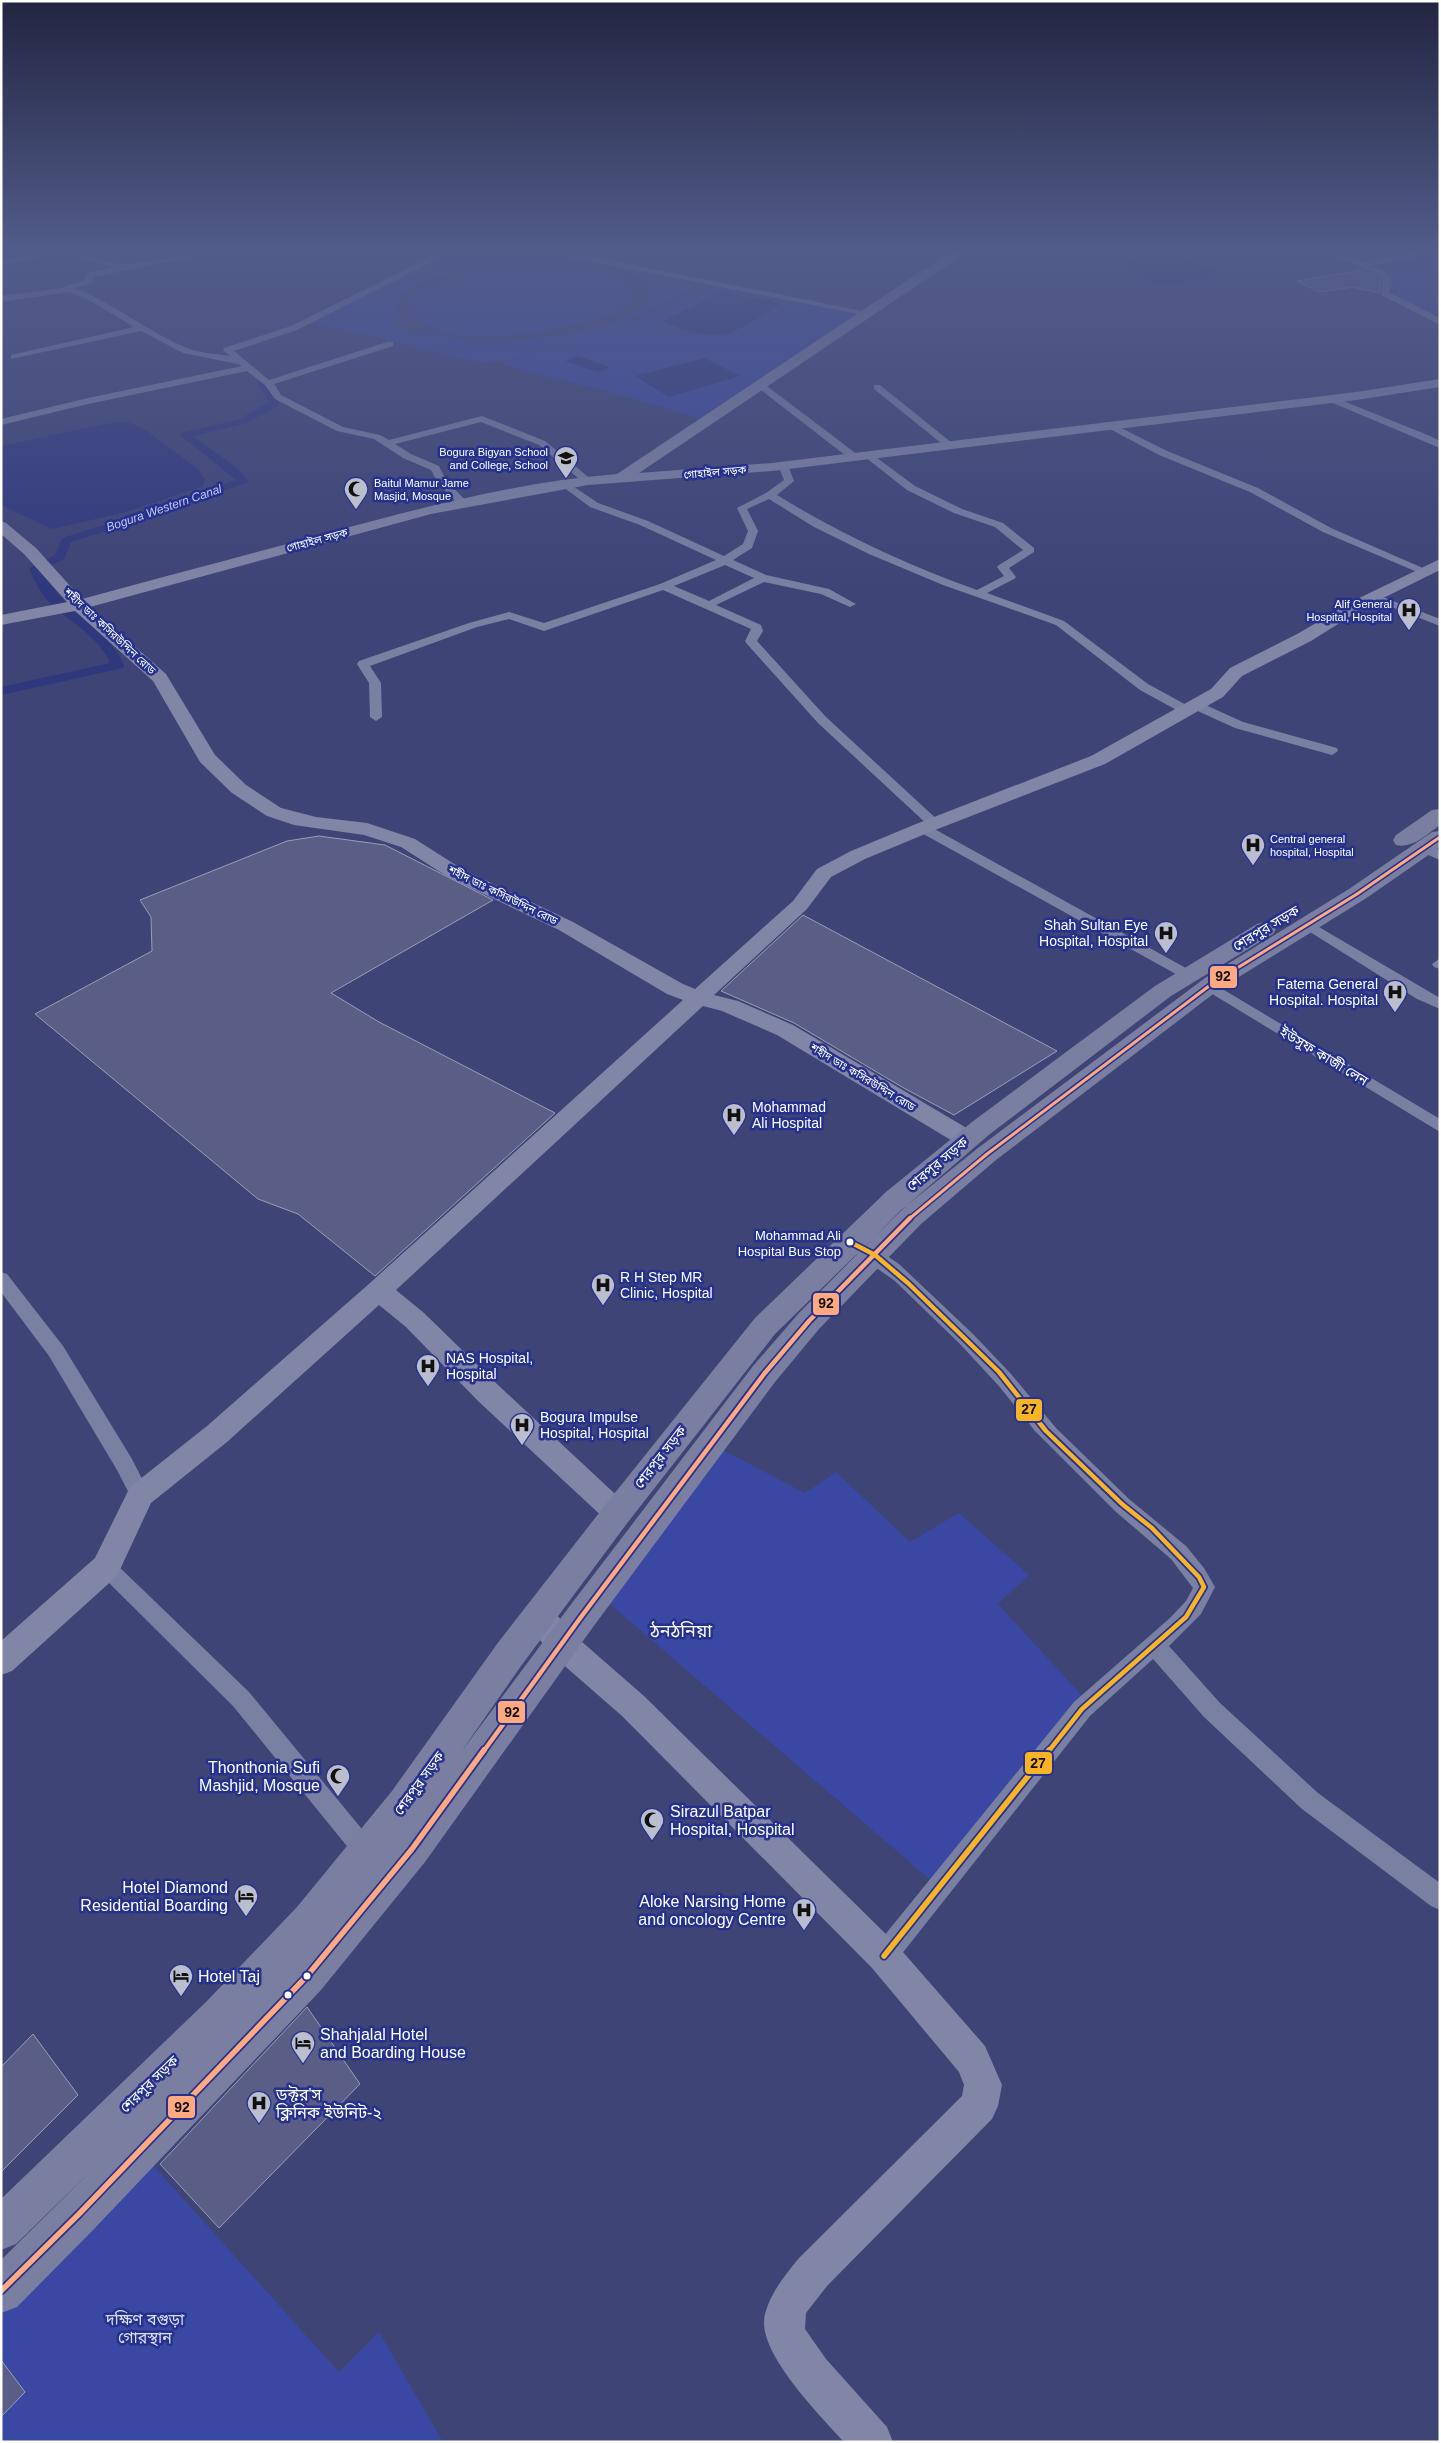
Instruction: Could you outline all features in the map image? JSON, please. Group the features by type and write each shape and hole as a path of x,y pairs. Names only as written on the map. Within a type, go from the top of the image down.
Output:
{"highway":[{"name":"শেরপুর সড়ক","path":"1,2291 80,2214 306,1976 412,1850 562,1644 764,1374 809,1321 863,1249 896,1199 967,1139 1084,1049 1198,980 1440,815"},
{"name":"শেরপুর সড়ক","path":"4,2218 221,2015 311,1920 367,1853 411,1796 539,1616 617,1512 765,1326 863,1249 911,1217 1198,980 1308,924 1435,847"}],"street":[{"path":"241,363 268,383 278,397 350,432 377,436 407,456 435,468 442,481 463,503"},
{"path":"268,383 331,363"},
{"path":"620,478 793,363"},
{"path":"1,422 88,401 247,368"},
{"name":"গোহাইল সড়ক","path":"1,620 74,606 375,524 463,503 588,481 783,466 1331,399 1440,383"},
{"path":"760,385 911,488 958,511 999,525 1030,550 1003,566 1010,577 977,594"},
{"path":"877,387 949,445"},
{"path":"1331,399 1369,416 1410,428 1440,445"},
{"path":"389,443 482,419 542,443 564,458 588,481"},
{"path":"1111,426 1163,453 1254,490 1326,530 1433,568"},
{"path":"376,717 374,683 363,664 473,625 509,615 544,627 664,586 724,561 748,546 753,531 743,514 742,508 770,495 789,481 783,466"},
{"path":"567,485 594,505 644,523 762,578 825,591 850,604"},
{"path":"770,495 843,538 977,594 1060,623 1144,687 1190,708 1240,725 1332,751"},
{"name":"শহীদ ডাঃ কসিরউদ্দিন রোড","path":"1,526 30,551 74,606 160,678 206,758 239,788 274,812 294,819 367,829 408,843 455,873 558,922 675,989 699,998 730,1006 785,1030 967,1139"},
{"path":"1,1661 106,1567 140,1495 217,1434 379,1290 800,905 824,873 858,855 928,826 1098,760 1217,693 1236,672 1433,568"},
{"path":"714,602 762,578"},
{"name":"ইউসুফ কাজী লেন","path":"664,586 756,627 757,631 751,641 822,720 928,826 1198,980 1440,1127"},
{"path":"1376,597 1440,623"},
{"path":"1308,924 1422,996 1440,1004"},
{"path":"863,1249 910,1284 966,1339 999,1372 1046,1431 1122,1504 1152,1528 1199,1577 1204,1587 1199,1602 1182,1622 1154,1644 1082,1708 884,1956"},
{"path":"1,1279 56,1351 125,1465 140,1495"},
{"path":"379,1290 415,1320 488,1393 617,1512"},
{"path":"106,1567 241,1699 367,1853"},
{"path":"539,1616 562,1644 633,1706 884,1956 972,2059 983,2085 979,2106 813,2272 792,2299 785,2315 785,2334 799,2357 811,2374 872,2442"},
{"path":"1154,1644 1212,1710 1310,1800 1440,1898"}],"green space":[{"path":"506,363 785,363 699,418 503,364"},
{"path":"721,1449 805,1493 836,1472 910,1542 959,1513 1029,1575 998,1604 1084,1698 935,1884 610,1604"},
{"name":"দক্ষিণ বগুড়া গোরস্থান","path":"149,2161 339,2372 379,2332 443,2442 1,2442 1,2312"}],"shaded area":[{"path":"571,363 598,363 609,368 598,372"},
{"path":"686,363 715,363 740,376 669,397 635,376"},
{"path":"127,422 143,428 198,469 205,479 203,486 126,512 52,529 1,505 1,446 105,424"}],"building":[{"path":"319,836 385,845 493,900 331,993 379,1022 555,1113 375,1276 298,1214 258,1199 35,1014 152,951 151,917 140,900 287,841"},
{"path":"803,915 1057,1051 954,1115 902,1087 794,1023 721,991"},
{"name":"ডক্টর'স ক্লিনিক ইউনিট-২","path":"307,2007 360,2084 219,2228 160,2164"},
{"path":"33,2034 78,2095 1,2172 1,2067"},
{"path":"1,2360 25,2392 1,2417"}],"waterway":[{"name":"Bogura Western Canal","path":"1,691 38,681 118,665 102,639 52,598 42,585 35,568 60,557 66,540 172,507 170,505 243,481 233,471 185,435 244,421 275,403 261,382"}],"transit line":[{"name":"92","path":"1,2291 79,2214 307,1976 412,1849 581,1617 764,1374 809,1321 911,1217 987,1154 1213,983 1357,894 1440,837"},
{"name":"27","path":"850,1242 875,1255 909,1284 966,1339 999,1372 1046,1431 1122,1504 1152,1528 1199,1577 1204,1587 1186,1617 1082,1709 884,1956"}],"place":[{"name":"Bogura Bigyan School and College, School","path":"566,479"},
{"name":"Baitul Mamur Jame Masjid, Mosque","path":"356,510"},
{"name":"Alif General Hospital, Hospital","path":"1409,631"},
{"name":"Central general hospital, Hospital","path":"1253,866"},
{"name":"Shah Sultan Eye Hospital, Hospital","path":"1166,954"},
{"name":"Fatema General Hospital. Hospital","path":"1395,1013"},
{"name":"Mohammad Ali Hospital","path":"734,1136"},
{"name":"Mohammad Ali Hospital Bus Stop","path":"850,1242"},
{"name":"R H Step MR Clinic, Hospital","path":"603,1306"},
{"name":"NAS Hospital, Hospital","path":"428,1387"},
{"name":"Bogura Impulse Hospital, Hospital","path":"522,1446"},
{"name":"Thonthonia Sufi Mashjid, Mosque","path":"338,1797"},
{"name":"Sirazul Batpar Hospital, Hospital","path":"652,1841"},
{"name":"Hotel Diamond Residential Boarding","path":"246,1917"},
{"name":"Aloke Narsing Home and oncology Centre","path":"804,1931"},
{"name":"Hotel Taj","path":"181,1997"},
{"name":"Shahjalal Hotel and Boarding House","path":"303,2064"},
{"name":"ডক্টর'স ক্লিনিক ইউনিট-২","path":"259,2124"}],"district":[{"name":"ঠনঠনিয়া","path":"681,1631"}]}
